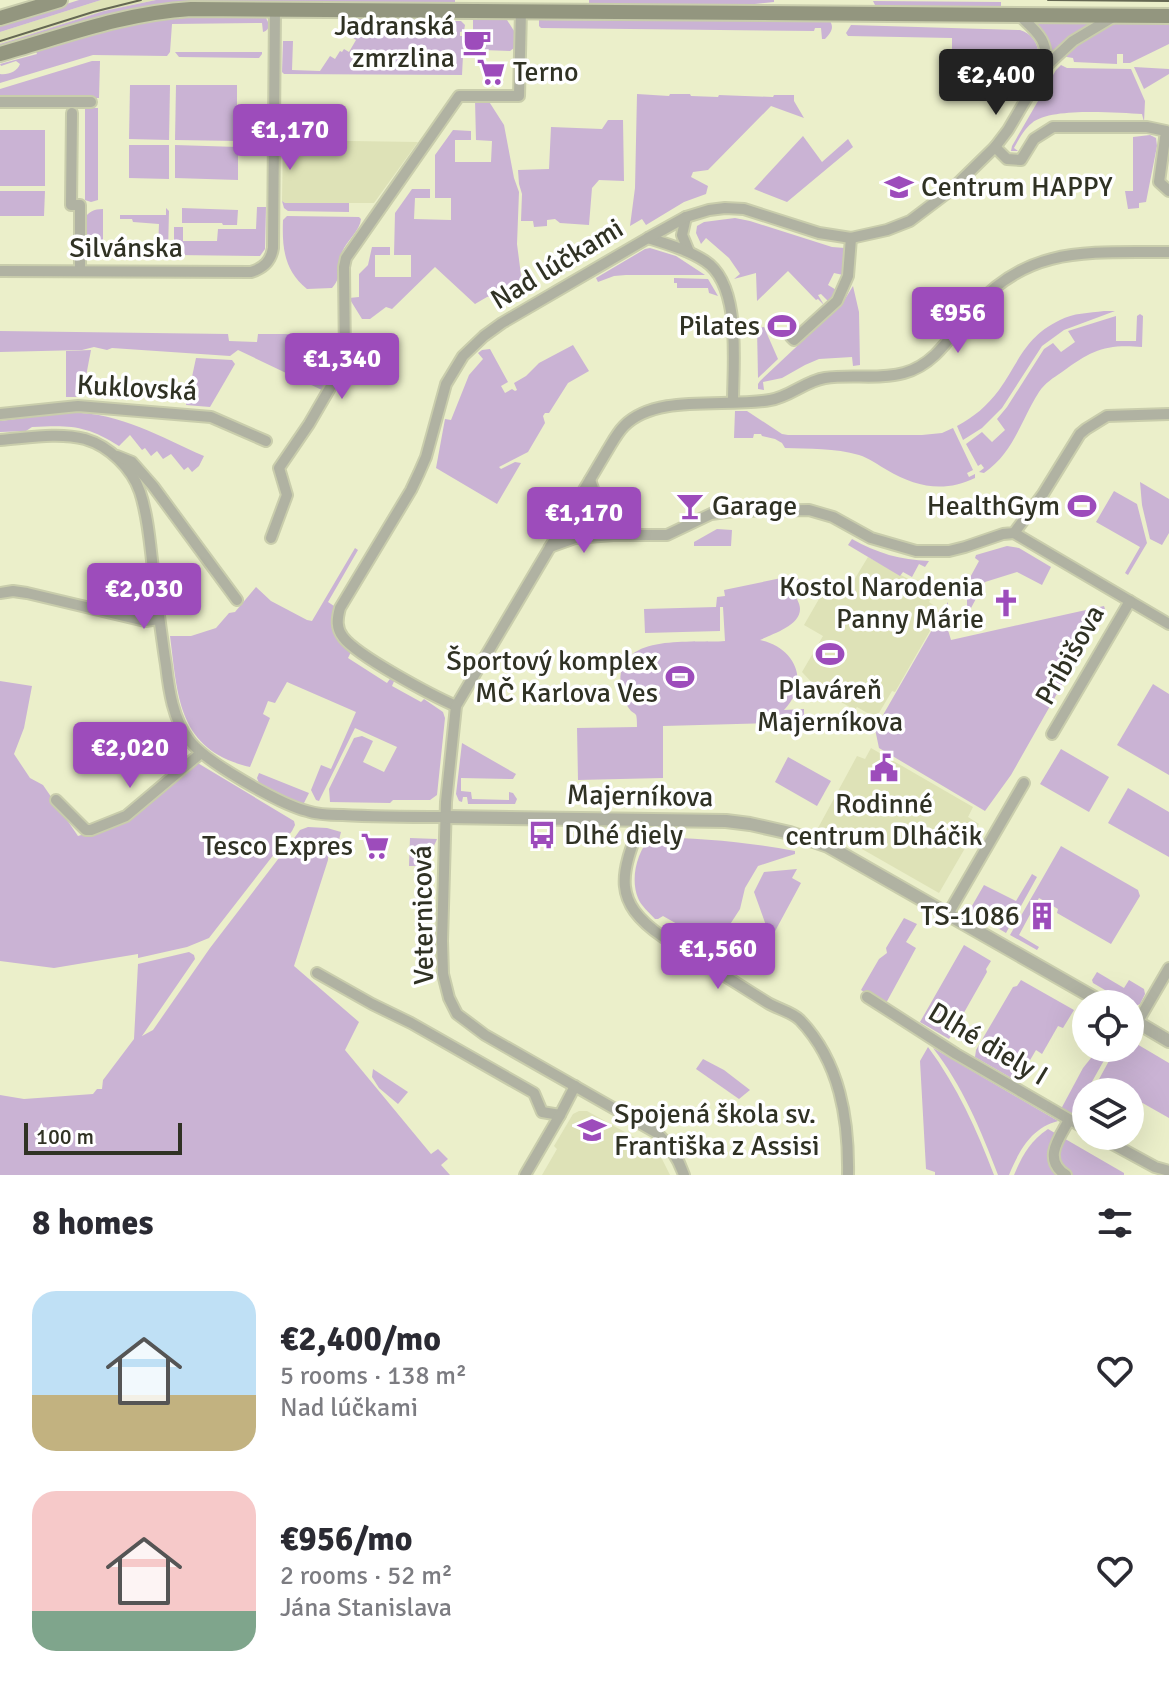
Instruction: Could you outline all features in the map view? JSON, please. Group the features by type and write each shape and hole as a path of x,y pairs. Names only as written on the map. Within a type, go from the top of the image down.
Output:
{"main road":[{"path":"0,18 60,0"},
{"path":"0,54 140,14 191,9 521,10 849,6 1019,15 1169,16"}],"street":[{"name":"Silvánska","path":"0,271 251,272 266,264 273,248 275,8"},
{"path":"271,538 287,495 279,468 345,362 346,258 459,96 519,96 521,10"},
{"path":"1019,15 1044,43 1045,67"},
{"name":"Nad lúčkami","path":"456,706 349,644 338,628 337,618 340,608 411,490 429,447 440,400 456,367 472,347 502,323 648,238 686,217 709,210 744,209 819,233 851,238 910,221 951,190 995,147 1045,67 1073,41 1115,16"},
{"path":"0,102 91,102"},
{"path":"72,113 71,205 80,205 80,271"},
{"path":"995,147 1007,159 1021,160 1034,139 1053,127 1147,127 1166,131 1159,182 1169,191"},
{"path":"686,217 682,235 689,252"},
{"path":"648,238 689,252 718,273 727,291 732,324 733,402"},
{"path":"791,337 794,340 837,301 848,276 851,238"},
{"path":"456,706 622,427 637,415 649,410 691,404 771,400 826,378 900,375 918,369 936,356 974,308 991,291 1021,270 1071,254 1169,252"},
{"name":"Kuklovská","path":"0,414 78,406 211,417 266,441"},
{"path":"550,547 575,538 667,535 711,514 809,510 833,517 871,538 916,551 949,551 1014,533 1086,429 1107,416 1169,414"},
{"name":"Kuklovská","path":"0,440 86,439 115,456 133,477 149,539 170,692 175,713 189,740 201,753 234,775 310,812"},
{"name":"Kuklovská","path":"115,456 132,462 153,486 237,600"},
{"path":"590,480 613,535"},
{"name":"Pribišova","path":"1014,533 1169,624"},
{"path":"0,593 27,593 145,621 159,619"},
{"name":"Pribišova","path":"1052,734 1130,601"},
{"name":"Veternicová","path":"456,706 446,817 442,953 443,974 452,1006 467,1023 485,1035 657,1133 670,1146 684,1175"},
{"path":"56,800 86,830 91,830 126,816 201,753"},
{"path":"948,914 1024,783"},
{"name":"Majerníkova","path":"310,812 367,817 735,822 799,835 847,856 1081,990"},
{"path":"642,819 624,875 631,906 647,926 663,937 800,1020 823,1052 837,1081 846,1122 848,1175"},
{"path":"1144,1005 1169,968"},
{"name":"Veternicová","path":"317,973 534,1093 542,1112 560,1115"},
{"name":"Dlhé diely I","path":"867,997 956,1054 1072,1122"},
{"path":"1144,1026 1169,1041"},
{"path":"525,1175 579,1089"},
{"path":"1066,1175 1060,1171 1054,1158 1054,1147 1069,1120"},
{"path":"1124,1150 1169,1171"}],"shaded area":[{"path":"79,0 101,0 0,32 0,25"},
{"path":"101,0 156,0 104,11 0,44 0,32"},
{"path":"156,0 455,0 455,4 198,2 0,49 0,44 104,11"},
{"path":"589,0 774,2 736,6 589,5"},
{"path":"873,1 1001,2 1001,9 876,7"},
{"path":"262,14 269,24 263,32 262,23 172,24 167,56 93,55 0,83 0,74 12,72 20,64 16,61 0,64 37,54 35,49 117,25 180,15"},
{"path":"629,16 829,20 832,28 822,39 821,28 814,31 539,26 539,20 628,21"},
{"path":"346,19 371,19 370,26 377,26 379,19 442,20 444,28 451,27 451,21 461,21 465,25 464,31 460,32 460,36 464,36 462,75 282,72 283,41 293,41 292,70 320,71 330,56 335,59 344,49 349,52 356,40 345,32"},
{"path":"473,20 507,20 516,34 514,48 510,51 483,50 483,37 473,37"},
{"path":"1031,20 1097,21 1050,57 1048,41"},
{"path":"1125,22 1169,22 1169,44 1130,63 1123,63 1123,54 1117,54 1117,64 1074,62 1073,58 1061,56 1091,34"},
{"path":"851,25 1020,30 1033,39 1039,55 1035,63 952,63 952,38 848,36 846,33"},
{"path":"175,52 262,54 259,58 179,57"},
{"path":"100,61 99,98 0,98 0,89"},
{"path":"1061,65 1067,68 1131,69 1145,101 1144,122 1142,114 1085,112 1054,115 1029,125 1014,148 1018,151 1011,151"},
{"path":"1134,67 1169,69 1169,74 1144,89"},
{"path":"957,68 1031,68 1014,101 956,99"},
{"path":"130,85 170,85 169,140 129,139"},
{"path":"176,85 237,85 237,141 175,140"},
{"path":"637,94 718,97 794,95 804,118 771,106 708,170 693,172 691,177 708,186 706,194 684,202 646,225 642,219 630,226 635,188"},
{"path":"475,100 488,100 504,125 519,192 517,244 526,289 487,297 475,304 435,267 392,309 386,307 370,319 362,319 349,298 359,297 359,274 368,265 372,247 390,247 390,255 375,255 375,277 411,277 411,255 394,255 395,213 412,189 430,189 430,198 415,198 414,219 451,220 451,198 435,198 435,155 453,130 471,131 471,140 455,140 455,162 491,162 492,141 476,140"},
{"path":"85,108 98,108 98,200 91,202 85,200"},
{"path":"608,120 623,120 624,181 599,180 592,188 589,225 560,223 555,219 547,220 547,226 534,227 533,221 521,221 522,194 518,170 549,169 551,127 602,129"},
{"path":"0,130 45,130 45,186 0,186"},
{"path":"1150,135 1156,138 1157,146 1146,202 1139,203 1139,208 1128,209 1125,191 1133,191 1133,137"},
{"path":"803,136 822,162 848,139 853,147 787,202 754,189"},
{"path":"283,140 418,142 374,203 285,203 282,201"},
{"path":"129,145 169,145 169,179 129,178"},
{"path":"175,145 238,147 238,180 175,178"},
{"path":"0,191 45,191 44,216 0,216"},
{"path":"282,201 349,203 349,212 288,211"},
{"path":"257,207 266,207 265,249 260,256 176,255 174,252 174,227 183,227 183,241 217,241 218,229 256,229"},
{"path":"166,208 169,211 166,255 84,253 83,220 92,212 103,209 103,249 158,248 159,224 120,219 120,215 166,215"},
{"path":"182,208 238,210 237,225 182,223"},
{"path":"287,216 361,219 342,252 338,279 332,288 307,289 293,274 283,240 283,220"},
{"path":"735,218 832,247 845,248 843,275 834,273 828,285 838,291 828,301 821,294 818,295 824,305 788,271 757,301 756,273 734,279 740,274 729,258 706,238 701,244 696,233 697,226 704,222"},
{"path":"650,248 676,256 705,275 626,275 598,282 596,278"},
{"path":"674,278 708,279 718,296 709,293 708,288 677,288"},
{"path":"853,286 859,312 860,365 853,366 852,357 819,359 782,378 763,382 764,390 758,389 760,381 842,304"},
{"path":"1115,311 1064,330 1042,346 1002,408 982,428 963,440 957,426 990,401 1024,350 1039,334 1065,318"},
{"path":"1116,316 1116,341 1136,341 1137,316 1143,316 1142,347 1099,350 1052,379 1039,392 1003,456 984,473 979,472 984,468 981,464 978,466 966,444 982,432 992,442 1005,430 997,419 1044,349 1053,343 1061,352 1075,342 1068,331"},
{"path":"764,327 778,359 758,378 757,328"},
{"path":"0,331 228,334 229,341 257,342 258,334 317,334 317,349 340,351 341,362 324,391 238,350 230,356 94,347 0,352"},
{"path":"573,345 589,371 568,383 549,413 545,413 545,423 528,452 499,467 521,463 497,504 436,468 445,419 451,420 469,375 483,359 478,353 490,349 508,382 501,386 505,393 517,390 514,383 539,363"},
{"path":"91,350 82,397 66,397 66,351"},
{"path":"196,358 232,360 235,364 210,407 186,405"},
{"path":"735,411 747,411 788,435 922,435 942,433 953,428 973,470 967,473 969,477 975,474 975,478 964,483 930,486 909,481 850,453 785,448 782,443 761,434 754,434 753,438 734,438"},
{"path":"64,413 119,420 204,456 192,472 188,467 184,470 171,454 163,459 157,451 151,456 130,435 119,446 87,430 68,427 32,427 26,431 0,432 0,421"},
{"path":"1140,482 1169,499 1169,533 1162,545 1150,539"},
{"path":"1114,491 1137,504 1147,543 1128,575 1125,573 1140,547 1096,522"},
{"path":"585,498 601,531 565,533"},
{"path":"717,529 732,530 731,546 694,546 694,542"},
{"path":"852,539 889,555 929,561 925,567 919,564 912,577 903,572 900,576 848,545"},
{"path":"1007,546 1019,548 1051,567 1042,585 1017,572 985,582 971,608 967,606 967,583 979,561 976,555"},
{"path":"355,548 358,550 328,602 334,606 335,632 351,652 348,658 387,683 392,676 395,679 392,686 421,702 424,699 443,712 445,718 437,795 430,800 330,802 329,789 354,738 362,736 373,741 363,762 384,772 397,747 355,728 319,801 316,800 311,790 321,765 331,769 356,712 287,682 275,703 268,701 263,714 270,718 250,767 226,759 208,748 195,734 180,700 170,636 191,636 216,628 229,613 235,612 256,587 271,601 312,621"},
{"path":"868,557 934,593 929,602 938,608 928,626 931,629 895,692 892,691 876,718 818,689 802,672 823,636 804,625 827,585 845,595"},
{"path":"791,576 799,579 793,590 800,607 799,615 784,629 760,640 782,650 795,667 797,688 784,710 804,709 804,722 663,726 663,778 578,780 577,728 637,727 636,715 625,703 621,688 622,670 629,657 657,644 725,641 723,607 720,607 720,631 645,633 644,609 716,607 717,597 725,596 724,590"},
{"path":"948,602 951,640 1104,606 1105,609 1011,775 985,811 879,748 875,729"},
{"path":"0,681 32,686 24,728 14,754 30,778 43,785 78,836 128,820 196,762 294,821 292,831 209,938 187,947 138,958 138,954 54,968 0,961"},
{"path":"1153,684 1169,694 1169,775 1117,745"},
{"path":"462,743 516,774 513,779 461,778 461,791 471,792 472,799 509,800 509,792 517,799 515,804 468,804 467,797 459,801 456,794"},
{"path":"871,748 973,807 968,817 979,824 939,893 855,845 818,828 857,756 865,759"},
{"path":"1061,749 1109,777 1089,812 1040,784"},
{"path":"788,757 831,781 817,806 775,782"},
{"path":"259,773 309,793 303,805 259,783"},
{"path":"1128,788 1169,812 1169,857 1108,823"},
{"path":"308,827 341,832 339,840 329,839 328,860 294,966 359,1022 345,1050 431,1154 438,1149 448,1159 441,1165 450,1175 0,1175 0,1095 24,1099 93,1094 97,1089 102,1089 103,1080 134,1039 138,964 189,952 195,959 142,1036 153,1030 210,948 300,830"},
{"path":"651,837 741,843 795,851 795,854 758,866 745,888 740,909 716,946 663,916 655,919 639,901 636,866"},
{"path":"410,838 437,839 419,866 409,866"},
{"path":"1061,846 1138,890 1140,896 1111,944 1057,913 1058,909 1039,898 1019,935 1039,947 1037,950 1010,935"},
{"path":"797,869 792,878 801,883 773,935 768,931 754,892 764,872"},
{"path":"1032,874 1037,877 1006,933 969,911 984,885 1016,901"},
{"path":"904,918 917,924 906,942 916,948 885,1005 861,990 879,959 887,953 886,948"},
{"path":"964,945 991,961 949,1039 920,1022"},
{"path":"1097,972 1124,988 1129,980 1144,989 1145,994 1144,990 1105,990 1092,980"},
{"path":"1021,980 1072,1009 1072,1013 1063,1028 1058,1026 1042,1054 1036,1050 1026,1067 1021,1065 1013,1079 975,1057 976,1050 1013,987"},
{"path":"928,1047 966,1109 994,1175 935,1175 935,1172 926,1169 920,1061"},
{"path":"933,1048 1058,1121 1033,1135 1009,1175 998,1175 970,1108"},
{"path":"1144,1048 1169,1063 1169,1118 1144,1104 1144,1078 1100,1078 1108,1062 1144,1062"},
{"path":"703,1059 750,1090 739,1099 696,1069"},
{"path":"1088,1062 1103,1062 1094,1078 1078,1078"},
{"path":"373,1069 408,1092 398,1104 379,1088 372,1077"},
{"path":"1072,1088 1072,1114 1061,1109"},
{"name":"Spojená škola sv. Františka z Assisi","path":"587,1111 650,1146 662,1159 670,1175 542,1175 557,1149 554,1146 573,1114"},
{"path":"1048,1129 1072,1143 1072,1150 1084,1150 1124,1175 1014,1175 1027,1149"}],"tram line":[{"path":"0,41 141,0"},
{"path":"1048,0 1169,1"}],"place":[{"name":"Jadranská zmrzlina","path":"477,42"},
{"name":"Terno","path":"491,72"},
{"name":"Centrum HAPPY","path":"899,187"},
{"name":"Pilates","path":"782,326"},
{"name":"Garage","path":"690,506"},
{"name":"HealthGym","path":"1082,506"},
{"name":"Kostol Narodenia Panny Márie","path":"1006,603"},
{"name":"Plaváreň Majerníkova","path":"830,654"},
{"name":"Športový komplex MČ Karlova Ves","path":"680,677"},
{"name":"Rodinné centrum Dlháčik","path":"884,768"},
{"name":"Dlhé diely","path":"542,835"},
{"name":"Tesco Expres","path":"375,846"},
{"name":"TS-1086","path":"1042,916"},
{"name":"Spojená škola sv. Františka z Assisi","path":"592,1130"}]}
